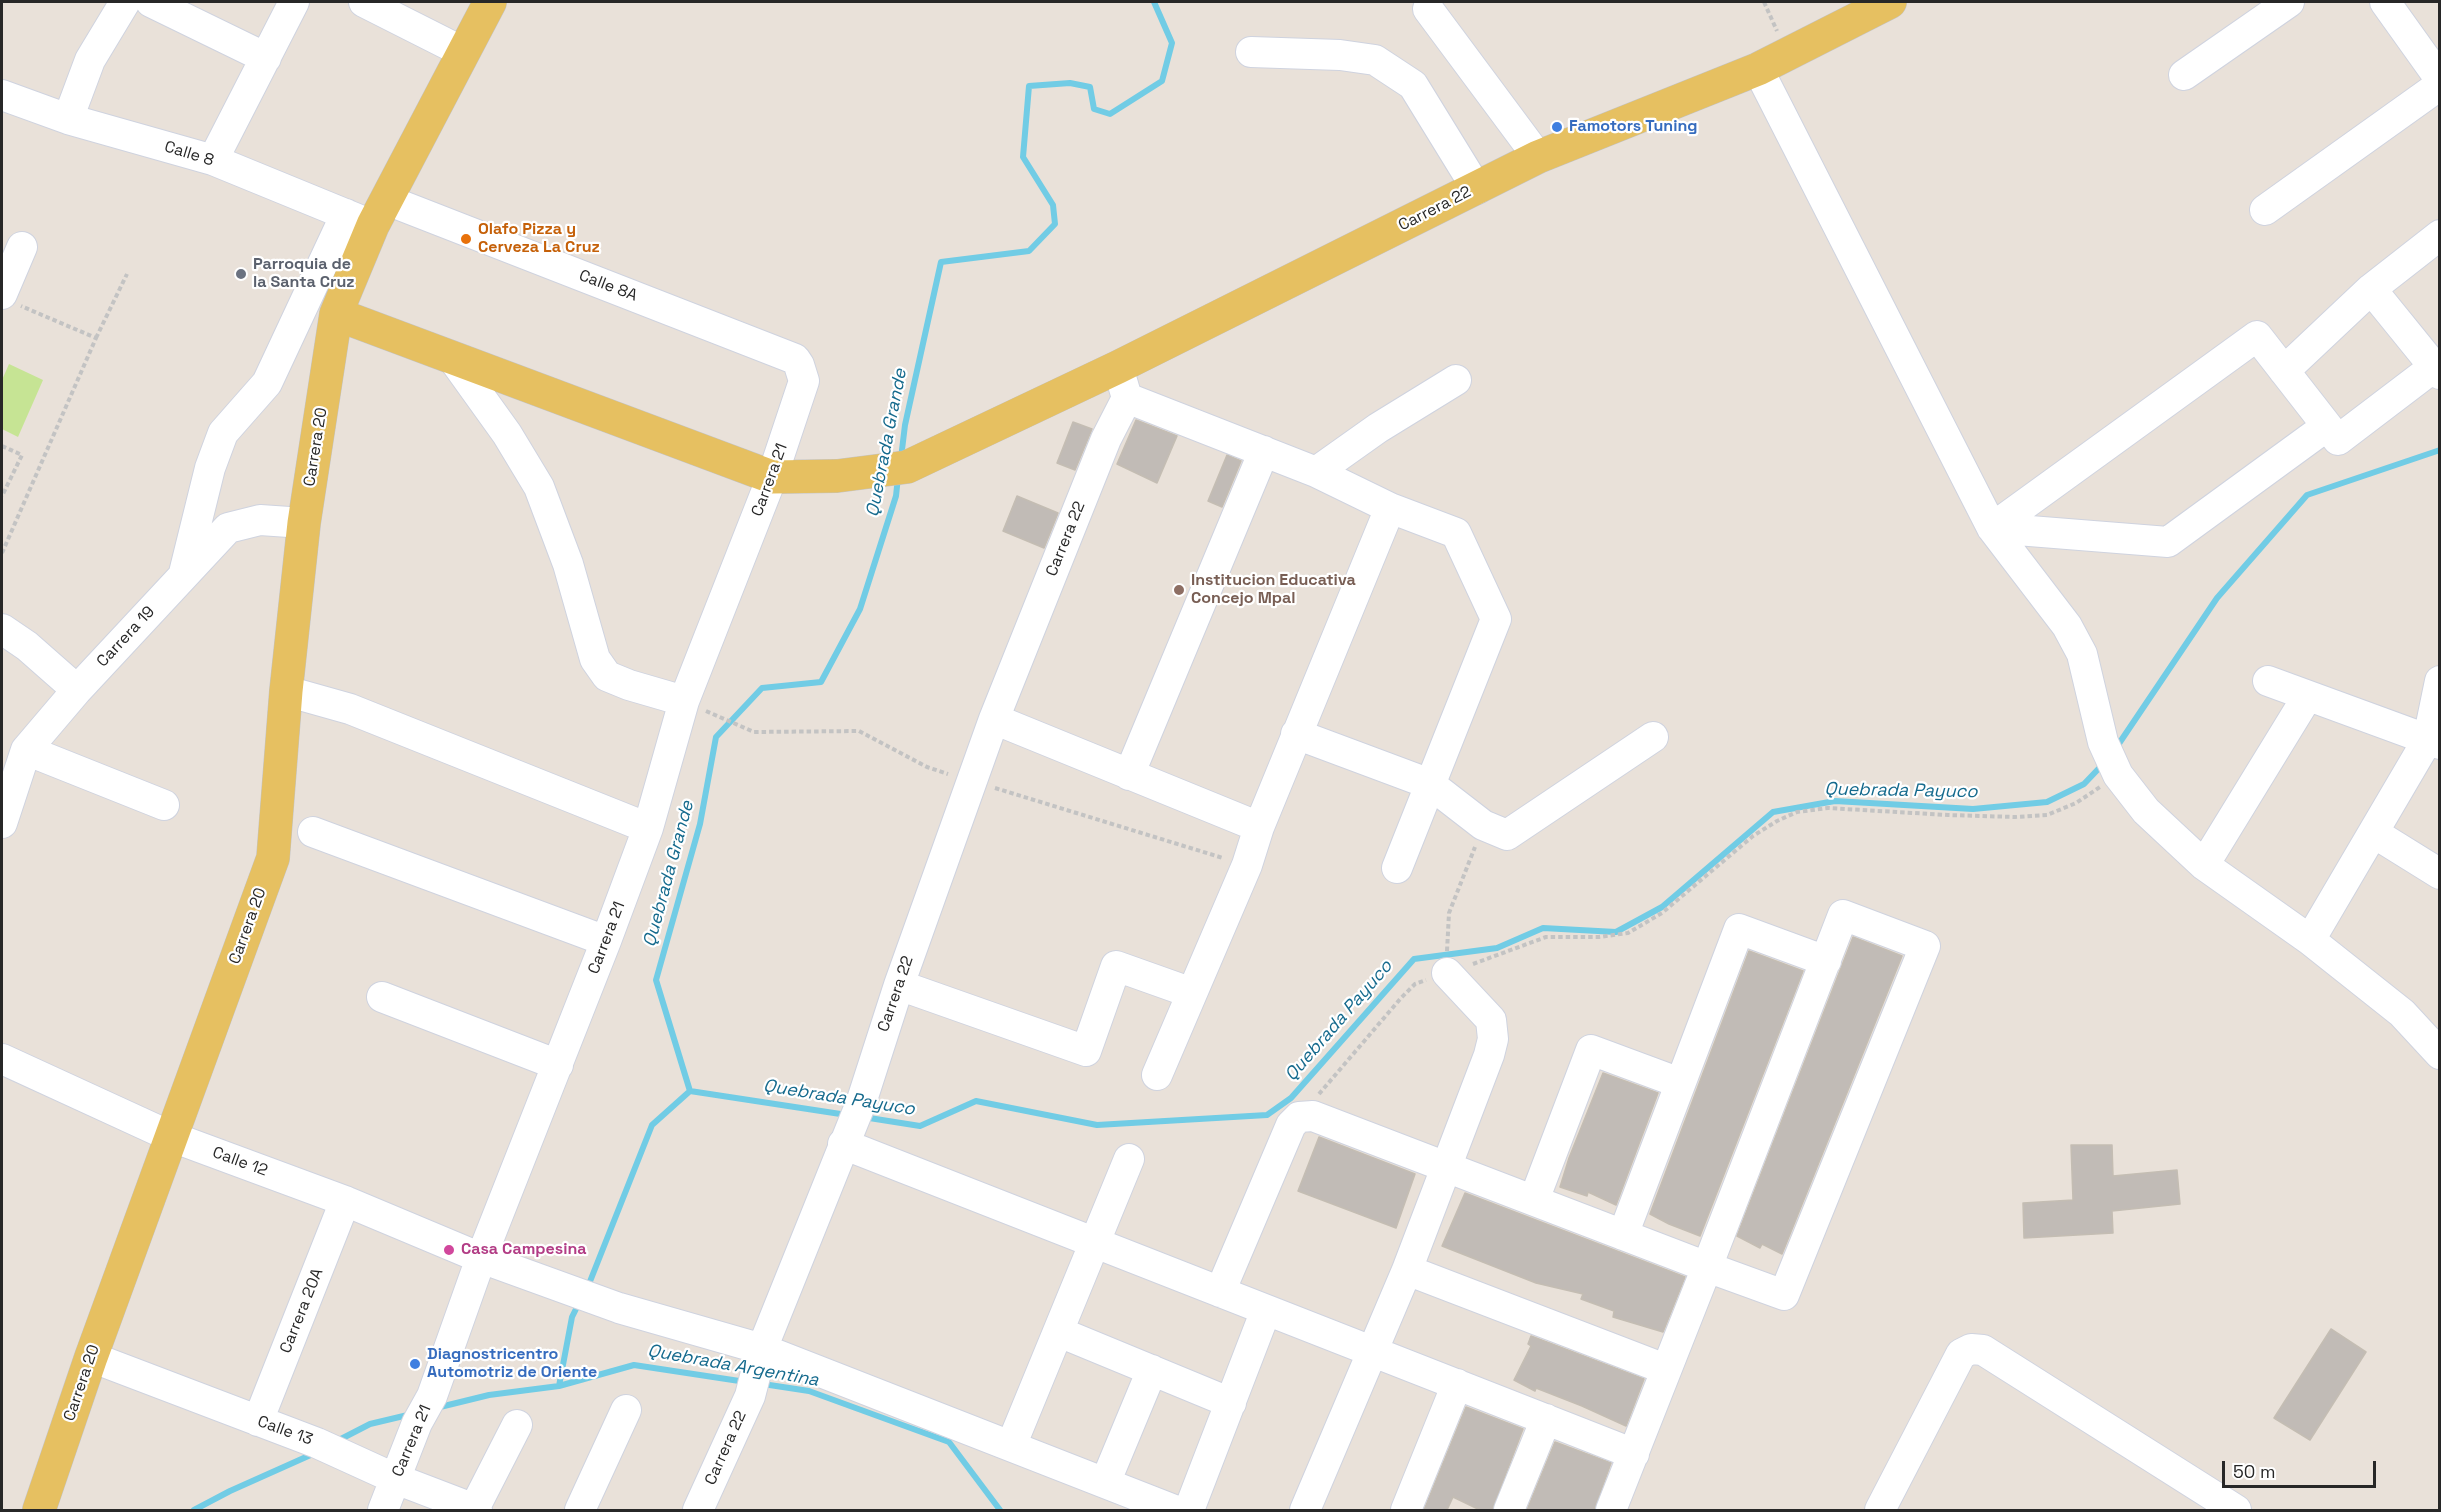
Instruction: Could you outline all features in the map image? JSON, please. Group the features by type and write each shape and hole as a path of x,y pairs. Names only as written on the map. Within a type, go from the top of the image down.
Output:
{"main road":[{"name":"Carrera 20","path":"39,1510 91,1357 273,858 286,692 304,523 336,314 369,213 490,2"},
{"name":"Carrera 22","path":"1123,382 1538,157 1758,69 1890,2"},
{"path":"336,314 772,477 837,476 898,469 1123,382"}],"street":[{"path":"68,119 90,60 124,2"},
{"path":"152,2 266,58"},
{"path":"213,160 294,2"},
{"path":"364,2 463,52"},
{"path":"2184,75 2289,2"},
{"path":"2385,2 2439,79"},
{"path":"1428,9 1538,157"},
{"path":"1251,52 1340,55 1375,60 1413,85 1477,189"},
{"path":"1758,69 1992,528 2067,626 2085,665 2111,762 2146,811 2204,865 2310,940 2402,1013 2439,1054"},
{"path":"2265,210 2439,85"},
{"name":"Calle 8","path":"2,95 68,119 213,160 369,213"},
{"path":"184,575 210,468 223,433 267,383 369,213"},
{"name":"Calle 8A","path":"369,213 795,358"},
{"path":"2284,371 2371,289 2439,235"},
{"path":"7,298 22,247"},
{"path":"1992,528 2257,336 2338,440 2437,370 2371,289"},
{"path":"451,356 507,434 539,487 568,564 595,659 607,676 684,701"},
{"name":"Carrera 21","path":"383,1510 417,1423 432,1396 481,1258 558,1065 648,828 684,701 772,477 804,381 800,365 795,358"},
{"path":"1316,472 1378,428 1456,380"},
{"path":"1123,382 1264,451 1316,472 1390,508 1456,533 1496,619 1397,868"},
{"name":"Carrera 22","path":"698,1510 752,1387 762,1349 851,1125 994,719 1106,439 1123,382"},
{"path":"1992,528 2168,542 2327,426"},
{"path":"1129,775 1264,451"},
{"path":"1157,1075 1247,865 1259,827 1296,734 1390,508"},
{"name":"Carrera 19","path":"2,823 26,750 77,690 228,528 260,520 304,523"},
{"path":"2,629 27,646 77,690"},
{"path":"2268,681 2434,742"},
{"path":"2310,940 2374,833 2434,742 2439,681"},
{"path":"286,692 350,709 648,828"},
{"path":"2204,865 2307,697"},
{"path":"994,719 1259,827"},
{"path":"1296,734 1430,784 1483,825 1507,835 1653,737"},
{"path":"2,772 26,750 164,805"},
{"path":"313,832 606,941"},
{"path":"2374,833 2439,874"},
{"path":"1220,1292 1291,1125 1299,1117 1313,1116 1707,1268 1784,1295 1925,946 1844,915 1707,1268 1611,1510"},
{"path":"1623,1234 1739,928 1826,961"},
{"path":"899,985 1086,1051 1116,966 1192,993"},
{"path":"1305,1510 1407,1270 1489,1055 1493,1027 1484,1010 1447,967"},
{"path":"382,997 558,1065"},
{"path":"1534,1200 1592,1050 1680,1083"},
{"name":"Calle 12","path":"2,1059 172,1137 345,1201 481,1258 620,1308 762,1349 1174,1510"},
{"path":"851,1125 1095,1243 1634,1454"},
{"path":"1011,1446 1129,1159"},
{"name":"Carrera 20A","path":"258,1421 345,1201"},
{"path":"1407,1270 1665,1369"},
{"path":"1189,1510 1266,1310"},
{"path":"1059,1332 1231,1402"},
{"path":"1880,1510 1961,1354 1971,1349 1983,1350 2236,1510"},
{"name":"Calle 13","path":"91,1357 326,1448 475,1510"},
{"path":"1105,1483 1152,1370"},
{"path":"1406,1510 1457,1384"},
{"path":"580,1510 626,1410"},
{"path":"1509,1510 1546,1419"},
{"path":"475,1510 517,1425"}],"path":[{"path":"1764,2 1788,53"},
{"path":"2,553 96,338 127,273"},
{"path":"7,298 96,338"},
{"path":"2,446 22,455 2,496"},
{"path":"718,716 744,727"},
{"path":"1299,1117 1415,984 1447,967 1546,937 1599,937 1628,933 1662,913 1753,836 1797,812 1828,808 1959,816 2015,817 2047,814 2076,803 2111,762"},
{"path":"1447,967 1446,930 1449,913 1483,825"}],"green space":[{"path":"9,364 43,380 18,437 2,429 2,380"}],"building":[{"path":"1136,420 1177,436 1157,483 1117,464"},
{"path":"1073,422 1092,429 1075,470 1057,463"},
{"path":"1227,455 1241,461 1222,507 1208,501"},
{"path":"1017,496 1058,513 1044,548 1003,531"},
{"path":"1853,937 1902,956 1782,1254 1762,1244 1760,1248 1737,1236"},
{"path":"1749,951 1803,971 1700,1236 1650,1214"},
{"path":"1603,1073 1658,1093 1616,1205 1588,1192 1587,1196 1560,1187 1569,1158"},
{"path":"1319,1137 1415,1174 1396,1228 1298,1191"},
{"path":"2071,1145 2112,1145 2113,1176 2177,1170 2180,1204 2112,1211 2113,1233 2024,1238 2023,1203 2073,1200"},
{"path":"1465,1193 1685,1277 1663,1332 1613,1317 1614,1311 1581,1299 1583,1294 1536,1283 1442,1246"},
{"path":"2331,1329 2366,1352 2310,1440 2274,1418"},
{"path":"1531,1336 1644,1379 1626,1426 1536,1388 1535,1391 1514,1380 1531,1346 1528,1344"},
{"path":"1466,1407 1523,1429 1492,1510 1480,1510 1453,1497 1447,1510 1424,1510"},
{"path":"1555,1442 1611,1463 1594,1510 1527,1510"}],"waterway":[{"name":"Quebrada Grande","path":"901,458 905,425 941,262 1029,251 1055,224 1053,205 1023,157 1029,86 1070,83 1090,87 1094,109 1110,114 1162,81 1172,43 1154,2"},
{"name":"Quebrada Payuco","path":"2116,748 2217,598 2307,495 2440,450"},
{"name":"Quebrada Grande","path":"690,1091 656,980 700,824 716,737 762,688 821,682 860,609 896,496 898,477"},
{"name":"Quebrada Payuco","path":"863,1117 920,1126 976,1101 1097,1125 1267,1115 1291,1098 1414,959 1497,948 1543,928 1616,932 1662,907 1773,812 1835,801 1973,809 2047,802 2084,784 2104,763"},
{"name":"Quebrada Payuco","path":"690,1091 847,1115"},
{"name":"Quebrada Payuco","path":"587,1289 652,1125 690,1091"},
{"name":"Quebrada Payuco","path":"559,1386 572,1317 579,1303"},
{"name":"Quebrada Argentina","path":"436,1408 489,1395 559,1386 634,1365 746,1382"},
{"name":"Quebrada Argentina","path":"763,1384 809,1391 949,1442 1000,1510"},
{"name":"Quebrada Argentina","path":"337,1441 370,1424 412,1414"},
{"name":"Quebrada Argentina","path":"194,1510 230,1491 315,1453"}],"place":[{"name":"Famotors Tuning","path":"1557,127"},
{"name":"Olafo Pizza y Cerveza La Cruz","path":"466,239"},
{"name":"Parroquia de la Santa Cruz","path":"241,274"},
{"name":"Institucion Educativa Concejo Mpal","path":"1179,590"},
{"name":"Casa Campesina","path":"449,1250"},
{"name":"Diagnostricentro Automotriz de Oriente","path":"415,1364"}]}
